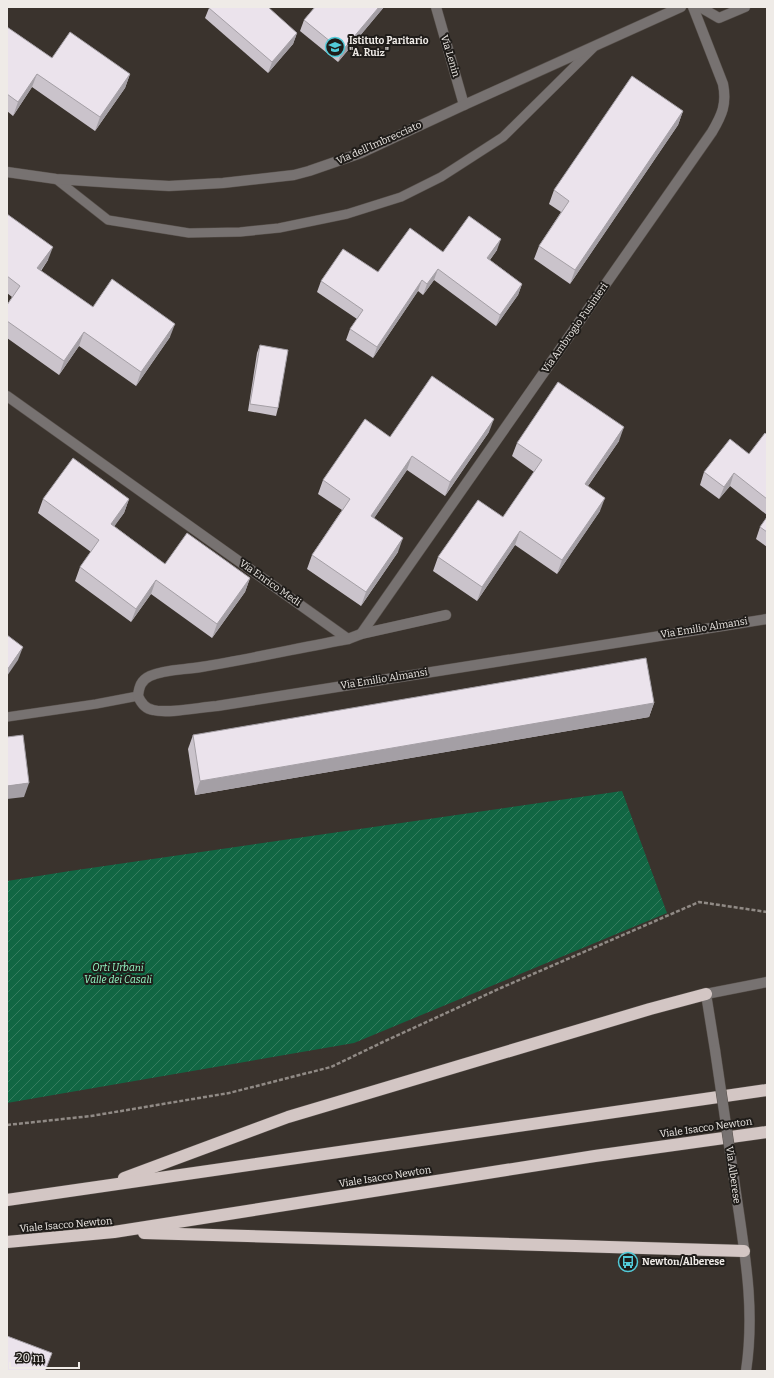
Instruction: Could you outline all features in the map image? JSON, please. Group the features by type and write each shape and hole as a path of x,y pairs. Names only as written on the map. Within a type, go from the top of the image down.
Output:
{"highway":[{"path":"102,1186 288,1117 650,1009 706,994"},
{"path":"7,1200 767,1090"},
{"name":"Viale Isacco Newton","path":"7,1242 114,1232 579,1159 767,1132"},
{"path":"114,1232 744,1251"}],"street":[{"name":"Via Lenin","path":"436,7 464,105"},
{"name":"Via dell'Imbrecciato","path":"7,172 56,179 116,184 176,185 223,183 294,174 328,165 361,153 682,7"},
{"name":"Via Ambrogio Fusinieri","path":"361,634 712,132 724,109 723,84 694,7"},
{"path":"700,7 719,18 745,7"},
{"name":"Via Enrico Medi","path":"7,396 348,639"},
{"path":"138,696 140,684 149,676 161,672 201,667 348,639 361,634 446,615"},
{"name":"Via Emilio Almansi","path":"138,696 143,704 153,710 163,711 217,706 767,619"},
{"path":"706,994 767,982"},
{"name":"Via Alberese","path":"706,994 750,1293 750,1335 746,1371"}],"lane":[{"path":"56,179 108,220 189,233 263,230 347,214 401,197 441,177 503,138 594,47"},
{"path":"7,717 96,704 138,696"}],"path":[{"path":"7,1125 91,1116 229,1093 331,1067 503,987 699,902 767,912"}],"green space":[{"name":"Orti Urbani Valle dei Casali","path":"622,791 667,913 354,1043 7,1103 7,881"}],"building":[{"path":"268,7 297,33 272,62 209,8"},
{"name":"Istituto Paritario \"A. Ruiz\"","path":"315,7 379,7 342,51 304,20"},
{"path":"7,27 52,58 70,32 130,74 100,117 37,74 18,102 7,94"},
{"path":"632,76 683,111 575,270 539,246 569,201 554,190"},
{"path":"7,214 53,247 37,268 93,307 112,279 175,324 141,372 84,332 64,361 7,321 7,305 20,286 7,276"},
{"path":"469,216 501,239 487,258 522,284 500,315 438,269 427,284 422,280 377,347 350,329 363,310 321,281 343,249 378,272 410,228 443,252"},
{"path":"260,345 288,350 278,408 250,404"},
{"path":"432,376 494,419 450,482 412,456 371,516 403,538 366,592 312,555 350,499 323,480 365,419 390,437"},
{"path":"558,382 624,427 585,484 605,498 562,560 520,531 482,587 438,557 478,500 503,517 542,460 517,443"},
{"path":"765,433 767,435 767,499 734,473 724,487 704,472 730,439 749,454"},
{"path":"73,458 129,499 111,524 165,564 187,533 250,578 217,624 156,580 136,609 80,567 99,540 43,499"},
{"path":"767,517 767,532 760,527"},
{"path":"7,635 23,647 7,670"},
{"path":"646,658 654,703 200,781 193,735"},
{"path":"23,735 29,783 7,786 7,737"},
{"path":"7,1336 52,1353 45,1371 7,1371"}],"place":[{"name":"Istituto Paritario \"A. Ruiz\"","path":"335,47"},
{"name":"Newton/Alberese","path":"628,1262"}]}
